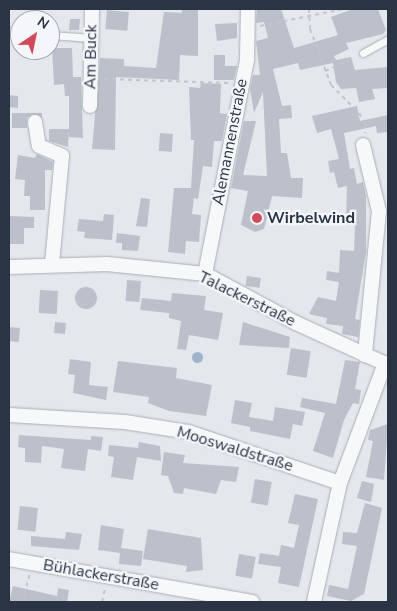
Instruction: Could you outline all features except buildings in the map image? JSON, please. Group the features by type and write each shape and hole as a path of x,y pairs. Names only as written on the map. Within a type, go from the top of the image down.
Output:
{"street":[{"name":"Am Buck","path":"90,106 89,38 92,9"},
{"name":"Alemannenstraße","path":"205,274 251,29 248,9"},
{"path":"35,122 39,146 62,156 52,264"},
{"path":"364,145 383,224 366,355"},
{"name":"Talackerstraße","path":"9,267 52,264 137,266 205,274 386,364"},
{"path":"314,602 340,483 386,364"},
{"name":"Mooswaldstraße","path":"9,415 125,422 189,432 340,483"},
{"name":"Bühlackerstraße","path":"9,559 252,602"}],"lane":[{"path":"60,36 89,38"},
{"path":"363,53 388,39"}],"path":[{"path":"309,9 325,71 331,85 343,93 366,124 364,145"},
{"path":"251,29 309,14 343,9"},
{"path":"325,71 363,53"},
{"path":"90,78 242,83"},
{"path":"23,602 32,563"}],"water":[{"path":"197,351 203,357 197,363 191,357"}],"place":[{"name":"Wirbelwind","path":"257,218"}]}
